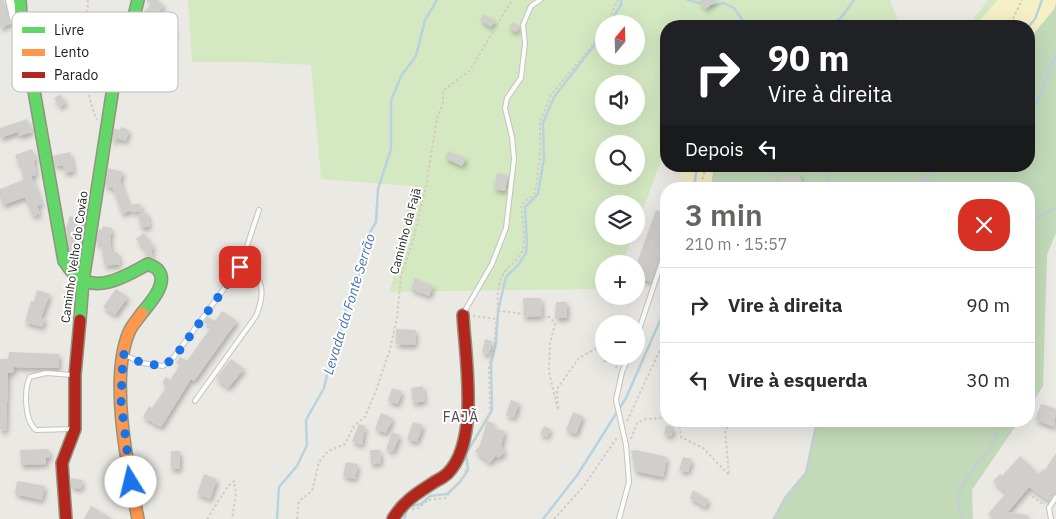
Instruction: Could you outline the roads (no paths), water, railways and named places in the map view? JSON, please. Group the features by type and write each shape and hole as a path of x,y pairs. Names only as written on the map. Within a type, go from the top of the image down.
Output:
{"street":[{"path":"20,0 24,12"},
{"path":"38,92 64,262 74,275 82,281 106,284 148,264 157,266 161,272 162,285 130,330 123,354 121,401 128,464 138,519"},
{"name":"Caminho Velho do Covão","path":"66,519 62,463 75,429 75,375 82,281 113,92"},
{"path":"393,519 400,507 410,498 448,473 464,444 469,418 462,315"}],"lane":[{"path":"462,315 492,264 506,228 514,159 506,108 507,98 522,78 525,43 523,25 530,6 540,0"},
{"path":"123,354 142,363 163,366 174,358 240,267 259,210"},
{"path":"195,401 256,316 261,304 261,288 255,275 240,267"},
{"path":"644,315 660,267"},
{"path":"619,519 629,482 626,445 616,400 622,372 626,365"},
{"path":"75,375 36,374 30,377 26,384 29,419 32,427 36,430 75,429"},
{"path":"1051,519 1049,508 1056,497"}],"waterway":[{"name":"Levada da Fonte Serrão","path":"277,519 279,487 297,466 307,445 306,420 324,388 329,367 338,348 348,298 359,277 365,241 376,222 378,189 391,149 391,101 401,76 416,56 425,20 437,0"},
{"path":"615,15 621,5 621,0"},
{"path":"688,0 712,6 724,3 734,8 742,20"},
{"path":"838,20 854,0"},
{"path":"1034,20 1042,0"},
{"path":"404,519 408,507 421,504 430,496 447,494 459,483 468,470 466,454 492,410 491,363 496,343 498,311 506,277 519,264 526,253 525,207 538,194 544,158 543,123 554,97 595,45"},
{"path":"1035,104 1056,55"},
{"path":"695,182 696,172"},
{"path":"778,172 778,182"},
{"path":"823,172 830,182"},
{"path":"918,182 927,178 932,172"},
{"path":"1035,221 1056,208"},
{"path":"543,519 578,474 626,398 660,321"},
{"path":"774,519 785,498 806,473 816,427"},
{"path":"963,519 959,508 961,488 993,444 997,427"}],"district":[{"name":"FAJÃ","path":"461,417"}]}
